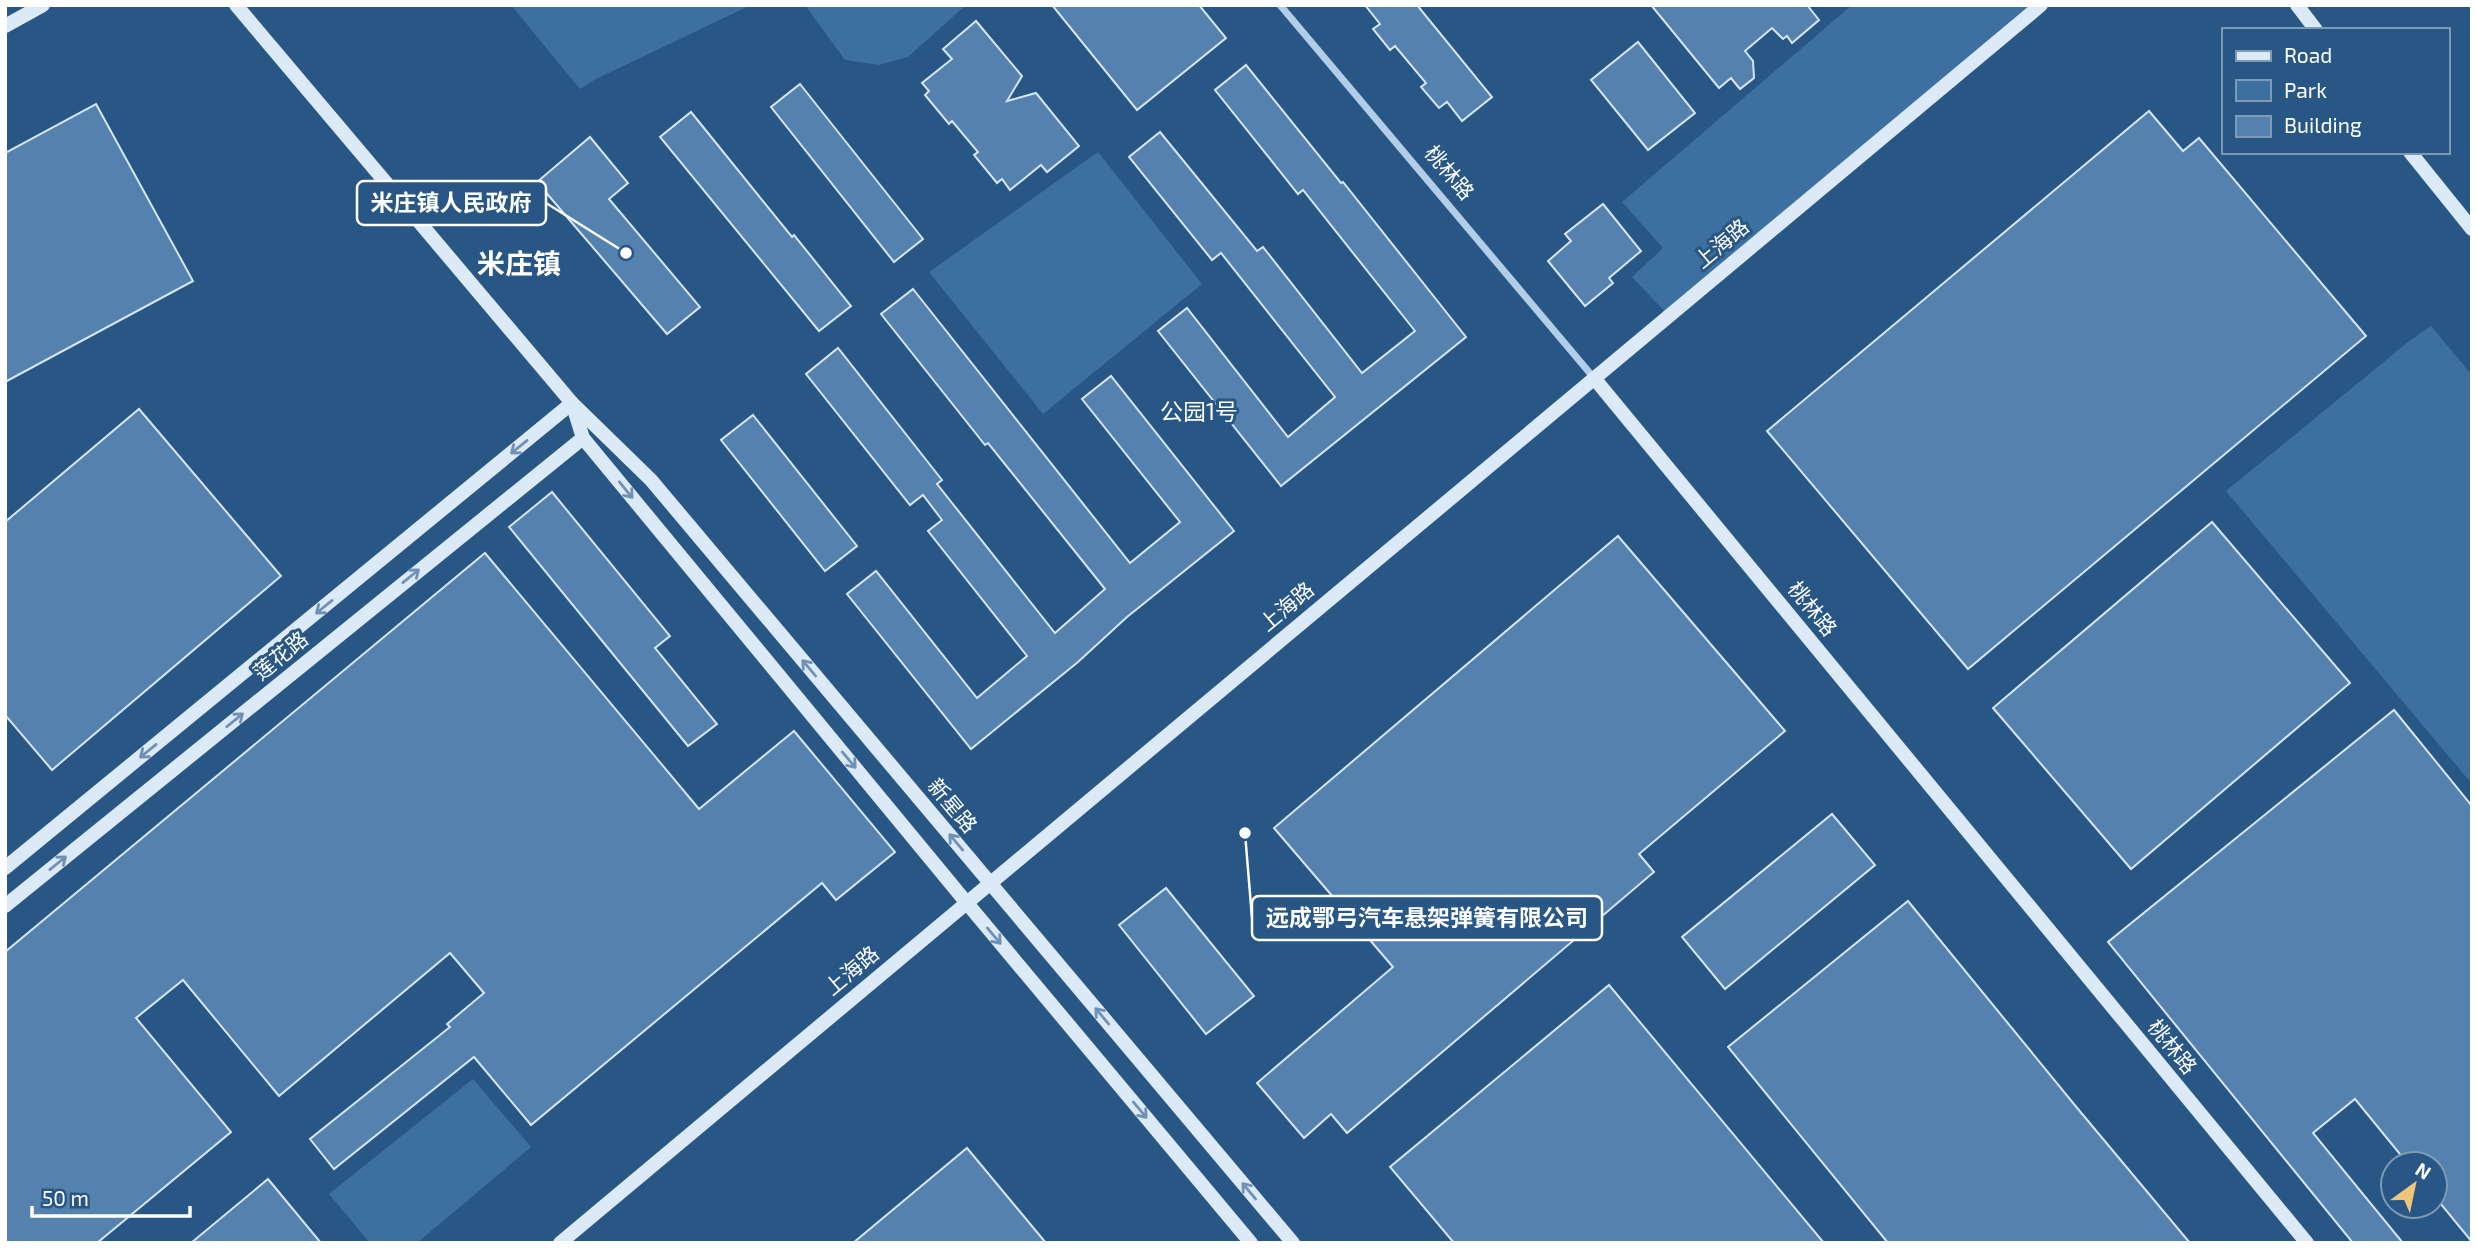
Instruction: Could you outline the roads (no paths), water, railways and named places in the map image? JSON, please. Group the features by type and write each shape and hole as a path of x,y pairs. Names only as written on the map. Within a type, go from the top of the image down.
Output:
{"street":[{"path":"5,26 43,5"},
{"name":"新星路","path":"236,5 572,403 651,480 1293,1243"},
{"name":"桃林路","path":"1280,5 1594,378 2307,1243"},
{"name":"上海路","path":"560,1243 2041,5"},
{"path":"2297,5 2314,28"},
{"path":"2412,154 2472,229"},
{"path":"572,403 583,438 1251,1243"},
{"name":"莲花路","path":"5,868 572,403"},
{"name":"莲花路","path":"5,906 583,438"}],"place":[{"name":"米庄镇人民政府","path":"626,253"},
{"name":"远成鄂弓汽车悬架弹簧有限公司","path":"1245,833"}],"district":[{"name":"米庄镇","path":"519,264"},
{"name":"公园1号","path":"1199,412"}]}
